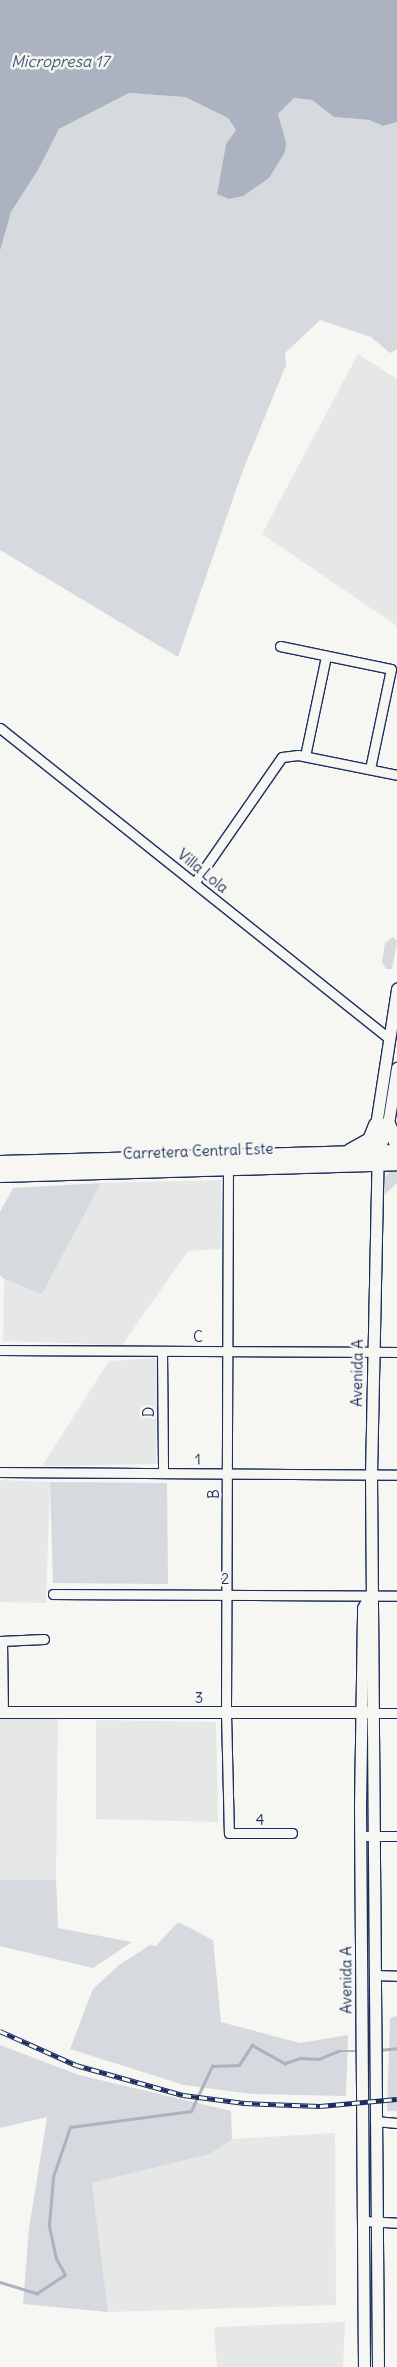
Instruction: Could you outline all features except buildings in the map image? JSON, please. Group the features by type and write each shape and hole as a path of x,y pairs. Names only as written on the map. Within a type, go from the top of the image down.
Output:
{"main road":[{"path":"397,989 393,1042 382,1124 397,1144"},
{"path":"348,1152 370,1140 382,1124 397,1068"},
{"name":"Avenida A","path":"364,2367 364,2221 368,2058 374,2042 374,1975 373,1836 368,1659 362,1608 370,1595 373,1352 378,1157 382,1124"},
{"name":"Carretera Central Este","path":"0,1175 348,1152 378,1157 397,1163"},
{"name":"Carretera Central Este","path":"0,1162 228,1161 378,1157 397,1152"},
{"name":"3","path":"1,1712 368,1712"},
{"name":"Avenida A","path":"368,1712 360,1836 361,2042 368,2058 374,2121 379,2221 378,2367"}],"street":[{"path":"280,646 392,669 370,770"},
{"path":"305,756 326,656"},
{"name":"Villa Lola","path":"0,728 393,1042"},
{"path":"194,882 278,759 289,755 305,756 397,775"},
{"name":"B","path":"228,1161 229,1351 226,1713 229,1833"},
{"name":"C","path":"0,1350 397,1352"},
{"name":"D","path":"162,1351 163,1473"},
{"name":"1","path":"0,1472 228,1472 397,1475"},
{"name":"2","path":"53,1594 227,1593 397,1596"},
{"path":"1,1712 1,1641 44,1639"},
{"name":"3","path":"368,1712 397,1713"},
{"name":"4","path":"229,1833 292,1834"},
{"path":"360,1836 397,1836"},
{"path":"374,1975 397,1976"},
{"path":"374,2121 397,2123"},
{"path":"364,2221 397,2223"}],"shaded area":[{"path":"129,93 185,97 228,118 236,130 226,144 217,194 286,142 278,114 294,98 312,100 334,117 369,120 383,126 397,122 397,349 390,353 371,337 320,320 285,353 286,365 243,470 178,657 0,550 0,251 11,212 38,170 59,129"},
{"path":"358,354 397,379 397,626 262,534"},
{"path":"393,937 397,941 392,969 386,969 382,962 385,943"},
{"path":"391,1170 397,1170 397,1183 384,1195 384,1178"},
{"path":"221,1180 221,1249 188,1251 122,1345 3,1341 4,1279 42,1294 101,1183"},
{"path":"101,1183 42,1294 4,1279 0,1275 0,1212 13,1188"},
{"path":"157,1358 156,1464 42,1466 109,1361"},
{"path":"0,1480 50,1482 46,1603 0,1602"},
{"path":"50,1482 167,1483 168,1584 53,1583"},
{"path":"0,1715 58,1716 56,1880 0,1880"},
{"path":"96,1720 216,1722 218,1822 96,1819"},
{"path":"0,1880 56,1880 58,1928 132,1942 93,1968 0,1946"},
{"path":"178,1922 213,1940 221,2022 300,2043 348,2035 346,2096 252,2094 184,2085 70,2049 93,1989 119,1965 150,1945 156,1946"},
{"path":"397,2016 397,2111 387,2111 390,2018"},
{"path":"0,2045 79,2075 231,2111 232,2139 210,2154 92,2183 108,2312 23,2304 29,2229 47,2117 0,2128"},
{"path":"335,2133 336,2305 108,2312 92,2183 210,2154 232,2139"},
{"path":"345,2322 343,2367 217,2367 214,2327"}],"water":[{"name":"Micropresa 17","path":"0,0 397,0 397,122 383,126 369,120 334,117 312,100 294,98 278,114 286,142 285,152 269,178 243,196 229,199 217,194 226,144 236,130 228,118 185,97 129,93 59,129 38,170 11,212 0,251"}],"waterway":[{"path":"0,2282 37,2293 65,2275 56,2259 49,2225 53,2177 70,2127 191,2111 212,2066 239,2065 252,2045 285,2063 300,2058 319,2059 338,2051 358,2051"},
{"path":"379,2050 397,2048"}],"railway":[{"path":"0,2031 76,2065 183,2095 244,2103 320,2106 397,2099"}]}
